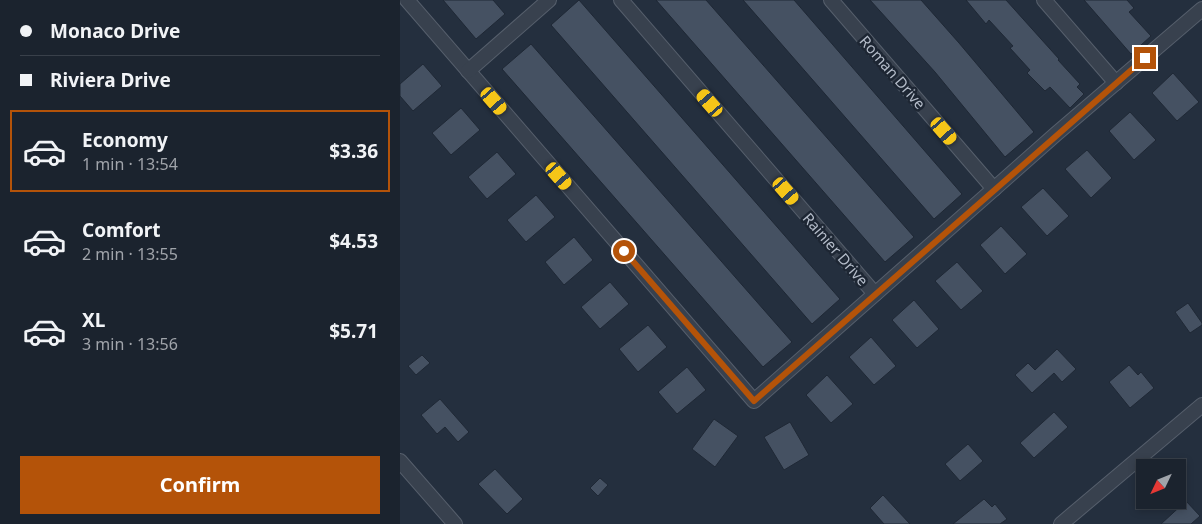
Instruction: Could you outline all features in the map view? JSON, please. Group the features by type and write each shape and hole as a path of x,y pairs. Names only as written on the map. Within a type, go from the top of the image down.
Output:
{"street":[{"path":"407,0 754,401 874,294 1202,9"},
{"path":"468,71 549,0"},
{"name":"Rainier Drive","path":"621,0 874,294"},
{"name":"Roman Drive","path":"831,0 994,190"},
{"path":"1044,0 1116,83"},
{"path":"1061,524 1202,405"},
{"path":"400,461 455,524"}],"building":[{"path":"443,0 493,0 505,14 476,39"},
{"path":"579,0 840,299 812,324 551,25"},
{"path":"656,0 706,0 914,237 885,262"},
{"path":"743,0 794,0 962,194 934,219"},
{"path":"870,0 921,0 1034,132 1005,157 935,72"},
{"path":"966,0 1006,0 1080,84 1077,87 1084,94 1070,108 1050,87 1045,91 1027,73 1030,70 1010,48 1013,46 989,20 986,24"},
{"path":"1084,0 1127,0 1134,8 1129,12 1151,36 1131,54"},
{"path":"531,44 792,342 763,367 502,69"},
{"path":"423,64 442,86 413,111 400,96 400,84"},
{"path":"1173,73 1199,102 1177,121 1152,93"},
{"path":"461,108 480,130 451,155 432,133"},
{"path":"1130,112 1156,140 1134,160 1109,131"},
{"path":"1087,150 1112,178 1091,198 1065,169"},
{"path":"497,152 516,174 487,199 468,177"},
{"path":"1043,188 1069,216 1047,236 1021,207"},
{"path":"536,195 555,217 526,242 507,220"},
{"path":"1001,226 1027,254 1005,274 980,245"},
{"path":"574,237 593,260 564,285 545,262"},
{"path":"957,262 983,291 961,310 935,281"},
{"path":"610,282 629,304 600,329 581,307"},
{"path":"914,300 939,329 917,348 892,320"},
{"path":"1188,303 1202,323 1202,325 1190,333 1175,312"},
{"path":"648,325 667,347 638,372 619,349"},
{"path":"871,337 896,366 874,385 849,357"},
{"path":"1057,349 1076,369 1062,382 1054,373 1032,393 1015,375 1028,363 1035,370"},
{"path":"422,355 430,363 416,375 408,366"},
{"path":"1129,365 1138,375 1141,372 1154,388 1130,408 1109,382"},
{"path":"687,367 706,390 677,414 658,392"},
{"path":"827,375 853,404 831,423 806,395"},
{"path":"440,399 469,432 458,442 445,427 437,434 421,415"},
{"path":"1054,412 1068,427 1034,458 1020,443"},
{"path":"714,419 738,436 715,467 692,449"},
{"path":"790,422 809,455 784,470 764,437"},
{"path":"968,444 983,461 960,481 945,464"},
{"path":"495,469 523,499 507,514 478,484"},
{"path":"600,478 608,485 598,496 590,488"},
{"path":"883,495 910,524 884,524 870,508"},
{"path":"984,499 992,507 995,504 1007,519 1000,524 953,524"},
{"path":"1186,501 1200,516 1191,524 1161,524 1177,509 1186,509"}],"route":[{"path":"624,251 754,401 1145,58"}]}
